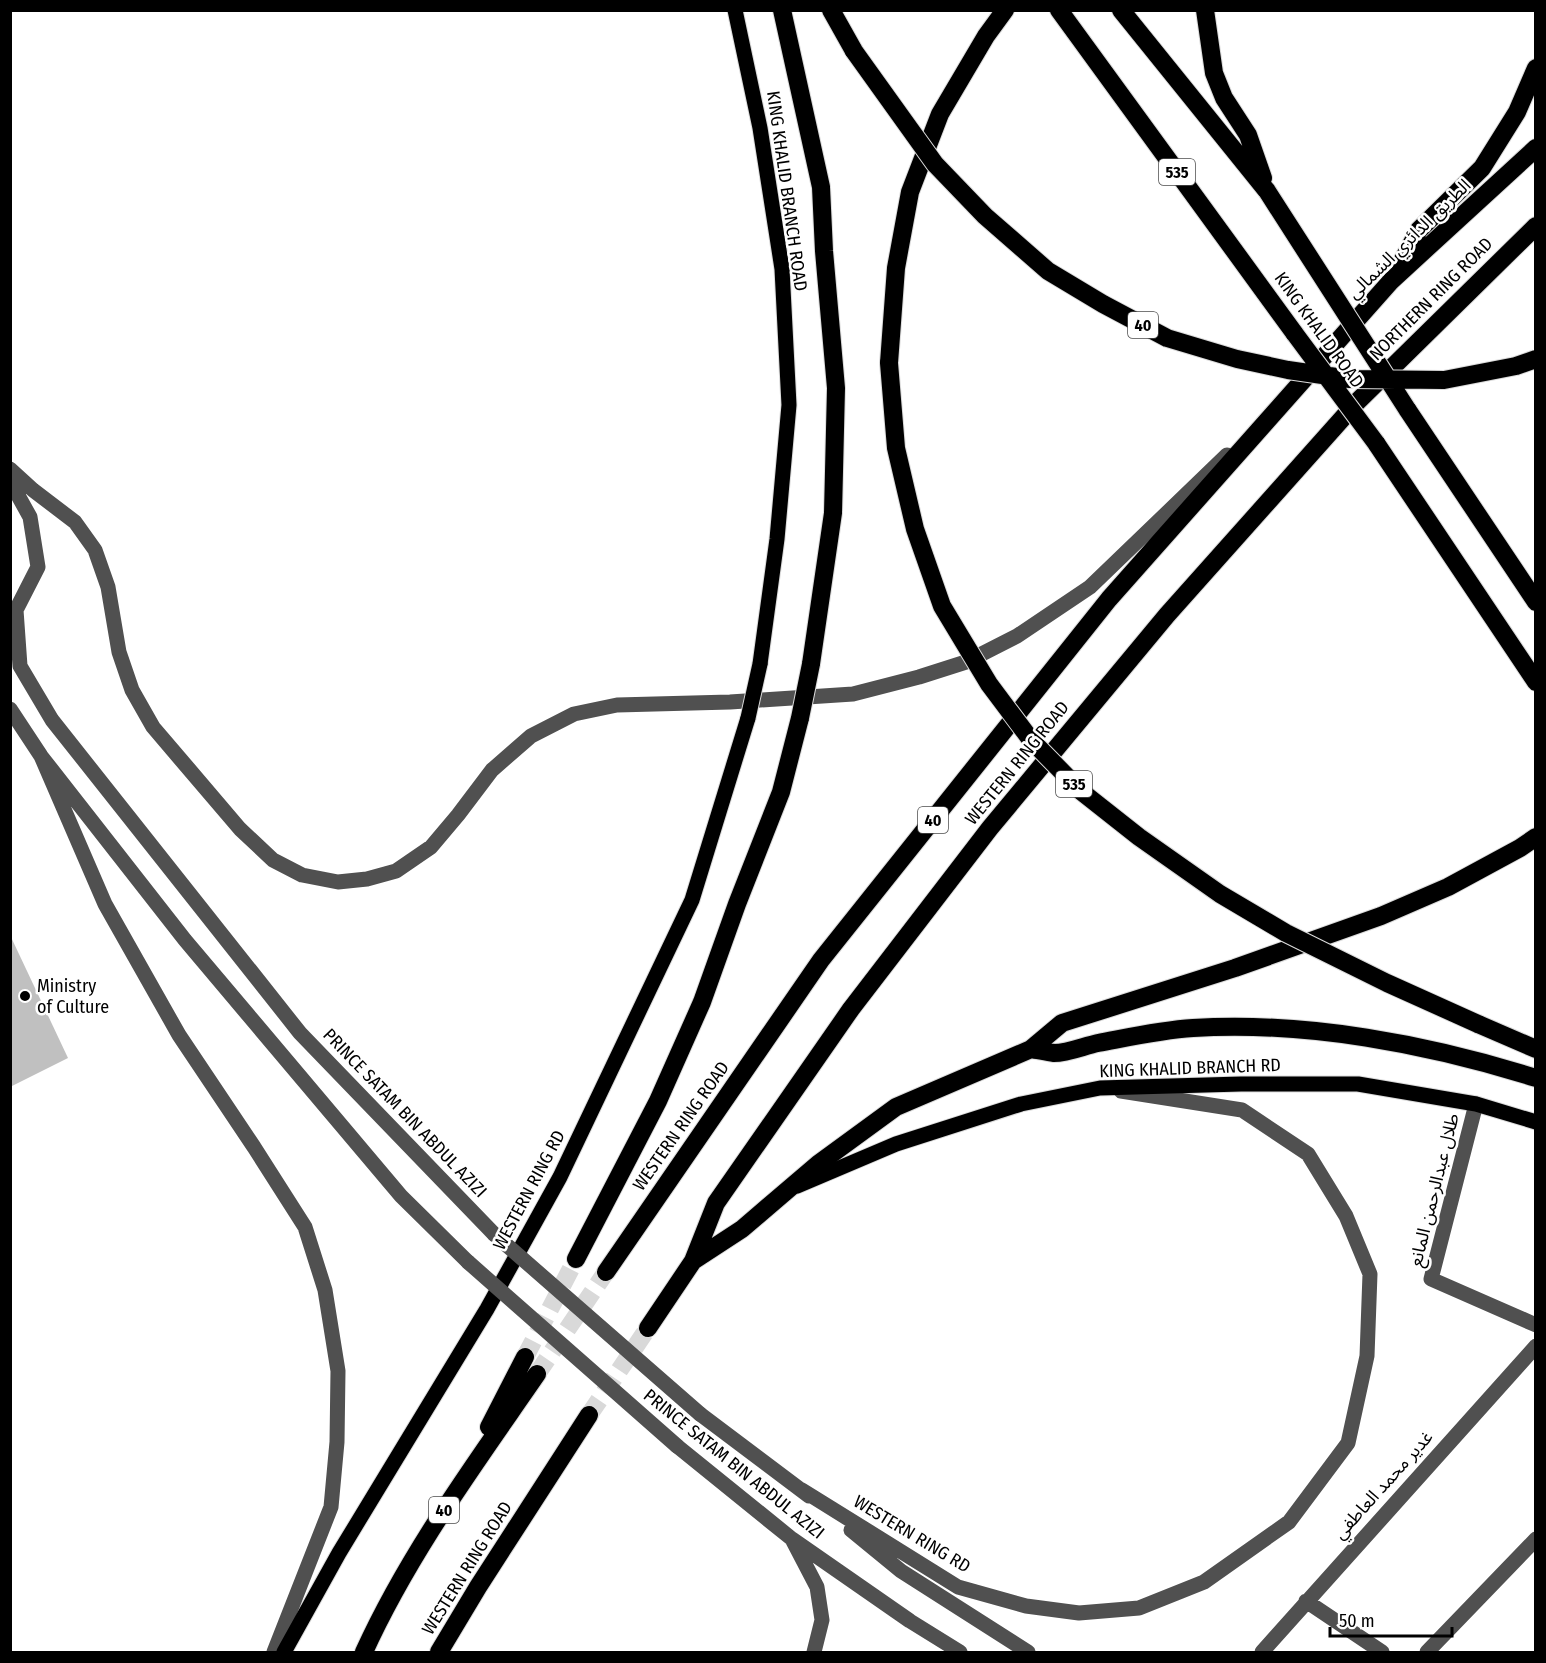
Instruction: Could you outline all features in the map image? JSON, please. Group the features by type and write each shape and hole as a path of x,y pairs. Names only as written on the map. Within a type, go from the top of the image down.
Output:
{"highway":[{"name":"WESTERN RING ROAD","path":"576,1259 658,1101 702,1002 781,792 811,664 833,513 836,388 821,187 782,10"},
{"name":"40","path":"831,10 854,51 935,164 985,216 1048,271 1167,338 1238,359 1350,380 1444,380 1516,366 1536,359"},
{"name":"535","path":"1005,10 986,36 940,114 910,192 896,267 889,363 896,448 915,529 942,606 989,684 1031,740 1082,792 1139,837 1220,894 1286,933 1536,1049"},
{"name":"KING KHALID ROAD","path":"1059,10 1376,443 1536,682"},
{"name":"KING KHALID ROAD","path":"1121,10 1267,191 1407,410 1536,602"},
{"path":"1205,10 1208,46 1214,73 1224,98 1248,135 1267,191"},
{"name":"40","path":"1391,281 1419,230 1482,168 1517,112 1536,68"},
{"name":"الطريق الدائري الشمالي","path":"1292,392 1391,281 1536,148"},
{"name":"NORTHERN RING ROAD","path":"1357,402 1536,226"},
{"name":"WESTERN RING ROAD","path":"606,1272 821,960 1109,599 1292,392"},
{"name":"WESTERN RING ROAD","path":"648,1328 693,1261 716,1203 851,1009 983,837 1096,698 1357,402"},
{"path":"693,1261 742,1228 818,1164 896,1107 1031,1049 1062,1023 1235,969 1381,916 1448,888 1536,837"},
{"path":"1031,1049 1055,1053 1135,1035 1191,1028 1296,1030 1395,1042 1480,1061 1536,1078"},
{"name":"40","path":"452,1497 525,1356"},
{"name":"40","path":"364,1653 381,1615 452,1497 537,1374"},
{"name":"WESTERN RING ROAD","path":"439,1653 478,1587 589,1415"}],"main road":[{"name":"KING KHALID BRANCH ROAD","path":"735,10 760,128 782,269 789,405 777,539 760,664 748,718"},
{"name":"WESTERN RING RD","path":"284,1653 339,1553 488,1309 560,1177 692,900 748,718"},
{"name":"KING KHALID BRANCH RD","path":"787,1190 896,1144 1021,1104 1100,1088 1241,1084 1358,1084 1476,1104 1536,1122"}],"street":[{"path":"10,469 75,522 95,550 108,587 119,652 132,690 153,727 240,829 273,860 302,875 338,882 368,879 396,871 431,847 492,770 531,736 574,714 617,705 730,702 853,694 919,677 976,657 1017,636 1090,587 1292,392"},
{"path":"10,481 30,517 38,567 13,612"},
{"name":"PRINCE SATAM BIN ABDUL AZIZI","path":"13,612 20,666 52,720 300,1033 494,1234 700,1414 802,1490 900,1570 1029,1653"},
{"name":"PRINCE SATAM BIN ABDUL AZIZI","path":"10,709 40,756 185,940 393,1187 468,1262 676,1446 792,1539 960,1653"},
{"path":"40,756 105,904 179,1035 305,1227 325,1290 338,1371 337,1442 331,1507 274,1653"},
{"name":"WESTERN RING RD","path":"802,1490 958,1587 1026,1606 1079,1612 1138,1608 1204,1582 1289,1522 1348,1443 1367,1356 1370,1274 1346,1216 1308,1154 1242,1110 1100,1088"},
{"name":"طلال عبدالرحمن المانع","path":"1476,1104 1431,1279 1536,1325"},
{"name":"غدير محمد العاطفي","path":"1262,1653 1305,1601 1536,1346"},
{"path":"792,1539 818,1587 822,1620 814,1653"},
{"path":"1427,1653 1536,1539"},
{"path":"1305,1601 1382,1653"}],"building":[{"name":"Ministry of Culture","path":"10,935 68,1058 10,1087"}],"tunnel":[{"path":"525,1357 576,1259"},
{"path":"537,1374 606,1272"},
{"path":"589,1415 648,1328"}],"place":[{"name":"Ministry of Culture","path":"25,996"}]}
